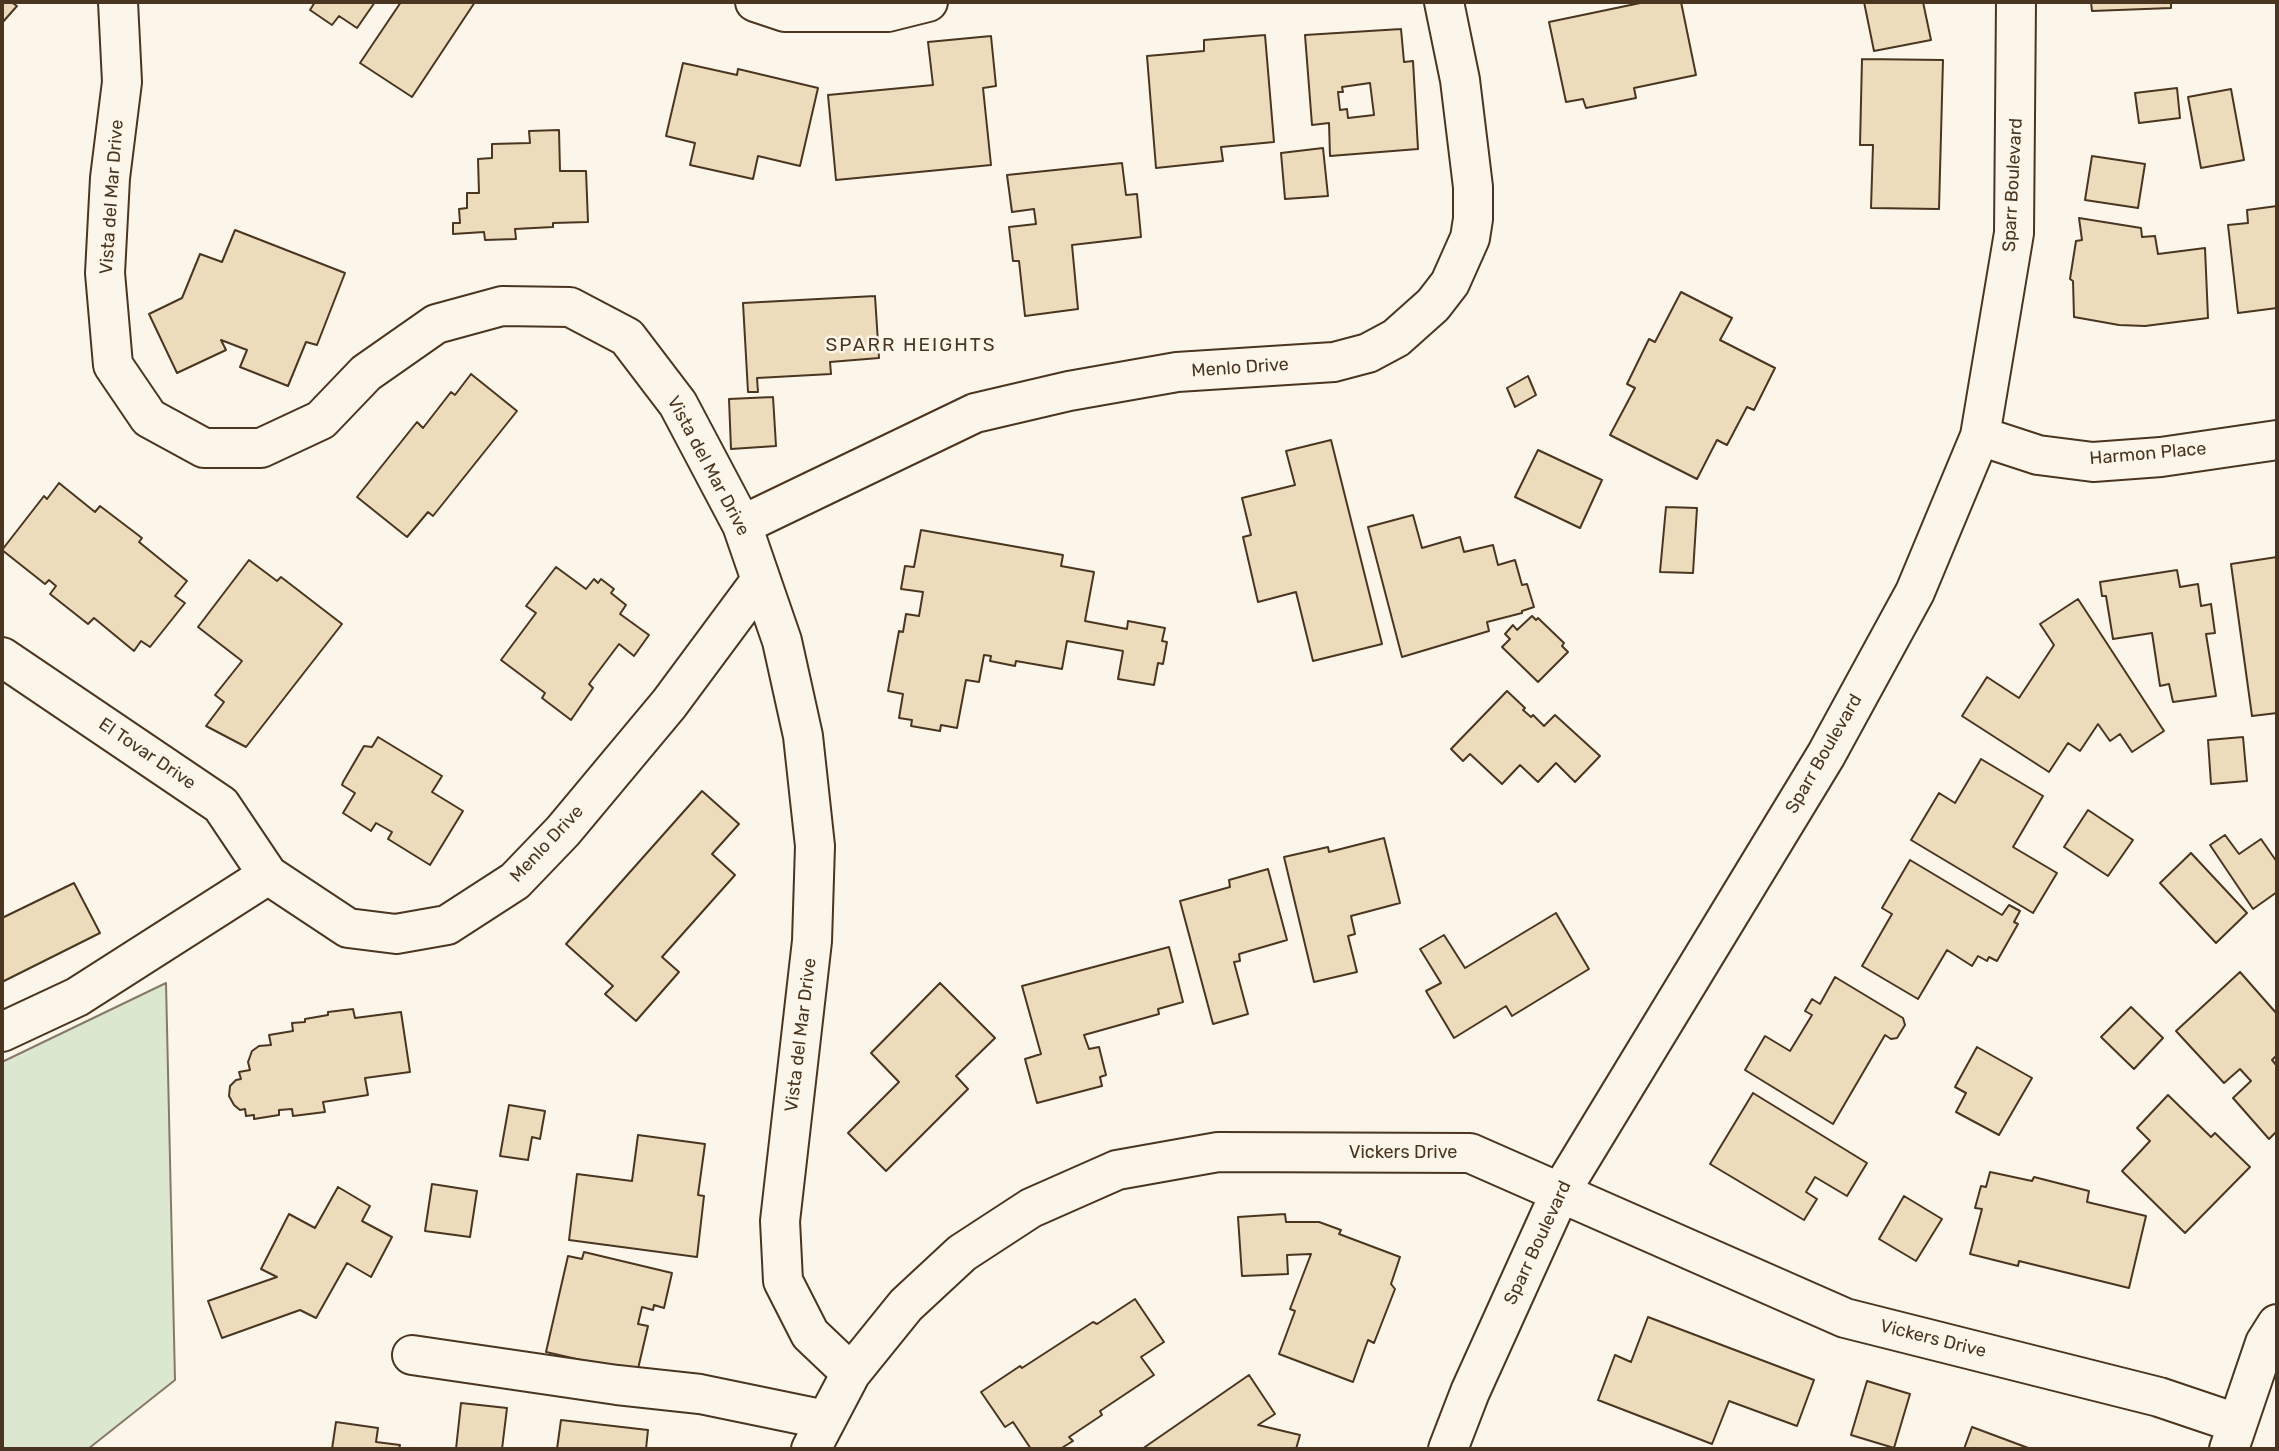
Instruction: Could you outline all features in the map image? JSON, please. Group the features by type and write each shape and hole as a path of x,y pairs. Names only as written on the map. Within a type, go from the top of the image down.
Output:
{"street":[{"name":"Vista del Mar Drive","path":"118,2 122,82 110,178 105,273 113,365 149,418 204,448 261,448 321,420 366,373 436,324 502,306 570,307 627,337 678,404 742,525 782,641 803,736 815,846 812,941 780,1221 783,1281 810,1334 851,1373"},
{"path":"755,2 785,12 888,12 928,2"},
{"name":"Menlo Drive","path":"742,525 975,413 1069,391 1177,372 1334,362 1368,353 1396,338 1433,305 1450,283 1470,238 1473,219 1473,187 1460,80 1444,2"},
{"name":"Sparr Boulevard","path":"1447,1449 1561,1191 1826,755 1914,592 1980,436 2014,233 2016,2"},
{"name":"Harmon Place","path":"1980,436 2038,454 2093,461 2161,457 2277,440"},
{"name":"Menlo Drive","path":"268,876 348,928 396,934 447,925 516,881 563,831 669,704 761,580"},
{"name":"El Tovar Drive","path":"2,657 222,805 268,876"},
{"path":"2,1032 77,997 268,876"},
{"name":"Vickers Drive","path":"818,1435 851,1373 906,1305 962,1253 1031,1208 1117,1170 1218,1152 1470,1153 1845,1318 2159,1397 2232,1436"},
{"path":"2232,1436 2265,1343 2277,1324"},
{"path":"412,1355 617,1385 700,1394 818,1435"}],"green space":[{"path":"166,983 175,1380 88,1449 2,1449 2,1062"}],"building":[{"path":"2,2 11,2 17,6 2,23"},
{"path":"315,2 375,2 357,28 339,16 332,25 310,10"},
{"path":"401,2 475,2 412,97 360,63"},
{"path":"1645,2 1681,2 1696,75 1634,88 1636,98 1586,108 1583,99 1566,102 1549,22"},
{"path":"1864,2 1923,2 1931,40 1874,51"},
{"path":"2091,2 2171,2 2171,8 2092,11"},
{"path":"1401,29 1404,62 1413,61 1418,149 1330,156 1329,123 1312,125 1305,35","holes":["1370,83 1374,115 1348,118 1347,109 1340,110 1338,92 1343,92 1342,87"]},
{"path":"1265,35 1274,142 1221,147 1223,161 1156,168 1147,56 1204,51 1204,40"},
{"path":"991,36 996,86 983,88 991,165 836,180 828,95 933,85 928,42"},
{"path":"1862,59 1943,60 1939,209 1871,208 1873,145 1860,145"},
{"path":"683,63 737,75 738,69 818,88 800,166 758,156 753,179 690,165 695,143 666,136"},
{"path":"2177,88 2180,118 2139,123 2135,93"},
{"path":"2231,89 2244,160 2201,168 2188,97"},
{"path":"559,130 560,171 586,171 588,222 553,223 553,227 515,229 516,239 485,240 484,232 453,234 453,223 460,223 459,209 467,208 467,193 479,193 478,159 492,158 492,144 530,143 529,131"},
{"path":"1323,148 1328,196 1285,199 1281,153"},
{"path":"2092,156 2145,164 2138,208 2085,200"},
{"path":"1122,163 1126,195 1137,194 1141,237 1072,245 1078,309 1025,316 1019,261 1013,261 1009,227 1036,224 1034,209 1012,212 1007,175"},
{"path":"2277,206 2277,308 2238,313 2228,225 2248,223 2247,210"},
{"path":"2079,218 2141,228 2142,237 2155,236 2158,254 2205,248 2208,318 2145,326 2119,325 2074,317 2073,281 2070,279 2076,241 2082,240"},
{"path":"235,230 345,273 317,345 306,342 288,386 240,367 247,350 221,340 226,350 177,373 149,314 182,298 200,254 222,262"},
{"path":"1681,292 1732,318 1720,340 1775,368 1754,410 1747,407 1727,445 1717,440 1697,479 1610,435 1635,388 1627,384 1649,339 1655,342"},
{"path":"875,296 879,358 830,362 831,374 757,378 758,392 748,392 743,303"},
{"path":"471,374 517,411 433,516 428,512 407,537 357,497 417,422 423,428 451,392 455,395"},
{"path":"1528,376 1536,395 1515,407 1507,388"},
{"path":"773,397 776,446 731,449 729,399"},
{"path":"1331,440 1382,644 1313,661 1296,592 1258,602 1243,537 1251,535 1242,498 1295,485 1286,451"},
{"path":"1538,450 1602,480 1580,528 1515,497"},
{"path":"59,483 95,512 100,506 142,538 139,542 187,581 175,596 185,603 150,647 141,641 134,651 94,618 88,624 50,594 56,586 49,580 45,584 2,550 44,496 47,499"},
{"path":"1666,507 1697,508 1693,573 1660,572"},
{"path":"1413,515 1422,548 1460,537 1464,552 1493,545 1498,565 1515,560 1522,585 1527,584 1534,607 1487,622 1489,631 1402,657 1368,527"},
{"path":"921,530 1063,555 1061,566 1094,572 1085,621 1127,629 1128,621 1165,628 1162,641 1167,642 1163,664 1158,663 1154,685 1118,679 1123,651 1067,641 1062,669 1016,661 1015,666 990,661 991,656 984,655 979,682 966,680 957,728 941,725 940,731 911,726 912,720 899,718 903,694 888,691 899,631 903,632 906,614 919,616 923,592 901,589 905,566 914,567"},
{"path":"2277,557 2277,713 2252,716 2231,564"},
{"path":"249,560 277,581 281,577 342,624 246,747 206,726 224,702 215,695 242,661 198,627"},
{"path":"556,567 586,589 594,579 598,583 601,579 614,589 611,593 626,605 620,614 649,635 634,656 619,644 589,684 593,688 571,720 542,698 545,693 501,660 536,613 526,606"},
{"path":"2177,570 2180,587 2198,584 2201,606 2211,604 2215,633 2206,634 2216,696 2173,702 2169,684 2160,686 2152,633 2113,639 2106,596 2102,596 2100,582"},
{"path":"2078,599 2164,731 2132,752 2120,734 2110,741 2098,724 2080,751 2068,743 2049,772 1962,716 1987,677 2019,698 2054,645 2040,624"},
{"path":"1532,616 1536,620 1538,618 1564,643 1562,646 1568,652 1538,682 1502,647 1510,639 1505,634 1513,625 1517,630"},
{"path":"1507,691 1525,708 1523,710 1544,726 1555,715 1600,756 1575,782 1556,763 1538,782 1520,765 1502,784 1470,754 1463,761 1451,749"},
{"path":"378,737 442,776 432,792 463,811 430,865 388,839 392,832 376,823 371,831 343,813 355,793 342,785 343,782 364,746 372,747"},
{"path":"2243,737 2247,781 2211,784 2208,740"},
{"path":"1981,759 2043,796 2013,847 2057,873 2033,913 1911,840 1939,793 1955,803"},
{"path":"702,791 739,824 712,854 735,875 662,957 679,972 636,1021 605,994 613,986 566,944"},
{"path":"2088,810 2133,840 2108,876 2064,847"},
{"path":"2225,835 2239,854 2261,839 2277,862 2277,892 2253,909 2210,845"},
{"path":"1384,838 1400,903 1351,916 1355,934 1348,936 1357,972 1314,982 1284,857 1328,847 1329,852"},
{"path":"2191,853 2247,913 2216,943 2160,883"},
{"path":"1910,860 2002,915 2009,905 2020,911 2014,922 2018,924 1997,961 1989,957 1987,961 1978,956 1972,966 1947,950 1918,999 1862,966 1892,914 1882,908"},
{"path":"1268,869 1287,940 1239,954 1240,961 1234,962 1248,1014 1213,1024 1180,901 1230,887 1229,880"},
{"path":"74,883 100,933 2,982 2,918"},
{"path":"1556,913 1589,969 1512,1016 1506,1006 1454,1038 1426,991 1441,983 1420,949 1444,935 1465,968"},
{"path":"1169,947 1183,1002 1158,1009 1159,1014 1084,1035 1089,1049 1099,1047 1106,1075 1100,1077 1102,1086 1037,1103 1025,1059 1041,1054 1022,986"},
{"path":"2240,972 2277,1014 2277,1055 2272,1060 2277,1066 2277,1131 2269,1139 2233,1098 2251,1081 2240,1069 2224,1083 2176,1031"},
{"path":"1835,977 1903,1018 1905,1025 1897,1038 1891,1039 1885,1035 1833,1124 1745,1070 1765,1036 1790,1051 1812,1015 1805,1011 1812,999 1820,1004"},
{"path":"940,983 995,1038 956,1076 968,1089 886,1171 848,1133 899,1082 871,1053"},
{"path":"2131,1007 2163,1038 2134,1069 2101,1037"},
{"path":"353,1009 355,1018 401,1012 410,1072 365,1078 368,1095 323,1102 325,1112 293,1116 292,1109 279,1110 279,1115 254,1119 254,1115 246,1116 245,1109 240,1110 234,1105 229,1096 230,1086 241,1079 239,1072 250,1070 248,1062 252,1051 259,1046 271,1045 269,1035 293,1031 292,1023 328,1015 328,1012"},
{"path":"1977,1047 2032,1078 1999,1135 1956,1112 1966,1093 1955,1087"},
{"path":"1753,1093 1867,1163 1847,1196 1815,1177 1806,1192 1817,1199 1804,1220 1710,1164"},
{"path":"2168,1095 2211,1137 2215,1133 2250,1167 2185,1233 2122,1171 2150,1141 2137,1128"},
{"path":"509,1105 545,1111 540,1139 532,1137 528,1160 500,1156"},
{"path":"638,1135 705,1144 698,1195 704,1196 697,1257 569,1240 577,1174 632,1181"},
{"path":"1990,1172 2032,1181 2034,1177 2089,1191 2087,1202 2146,1216 2129,1288 2019,1261 2018,1266 1970,1254 1982,1209 1975,1208 1981,1186 1986,1187"},
{"path":"432,1184 477,1191 470,1237 425,1231"},
{"path":"338,1187 370,1206 362,1221 392,1237 371,1277 347,1263 316,1318 300,1310 222,1338 208,1301 277,1277 261,1269 289,1214 315,1228"},
{"path":"1904,1196 1942,1219 1916,1261 1879,1239"},
{"path":"1285,1214 1286,1222 1319,1222 1341,1230 1339,1234 1400,1257 1391,1284 1395,1289 1374,1343 1368,1340 1353,1382 1279,1354 1295,1311 1290,1309 1311,1254 1287,1255 1288,1274 1242,1276 1238,1217"},
{"path":"584,1252 672,1273 664,1308 654,1305 653,1310 642,1307 638,1324 648,1326 637,1373 546,1352 568,1256 582,1259"},
{"path":"1135,1299 1164,1342 1141,1357 1154,1375 1100,1411 1102,1415 1069,1437 1073,1441 1060,1449 1031,1449 1013,1422 1005,1427 981,1392"},
{"path":"1648,1317 1814,1380 1797,1426 1729,1401 1712,1444 1598,1400 1615,1355 1631,1362"},
{"path":"1249,1375 1275,1414 1258,1425 1300,1435 1296,1449 1142,1449"},
{"path":"1867,1381 1910,1394 1894,1448 1851,1435"},
{"path":"461,1403 507,1408 502,1449 456,1449"},
{"path":"561,1420 648,1430 646,1449 557,1449"},
{"path":"336,1422 378,1428 376,1442 400,1445 399,1449 332,1449"},
{"path":"1972,1427 2031,1449 1964,1449"}],"district":[{"name":"SPARR HEIGHTS","path":"911,346"}]}
